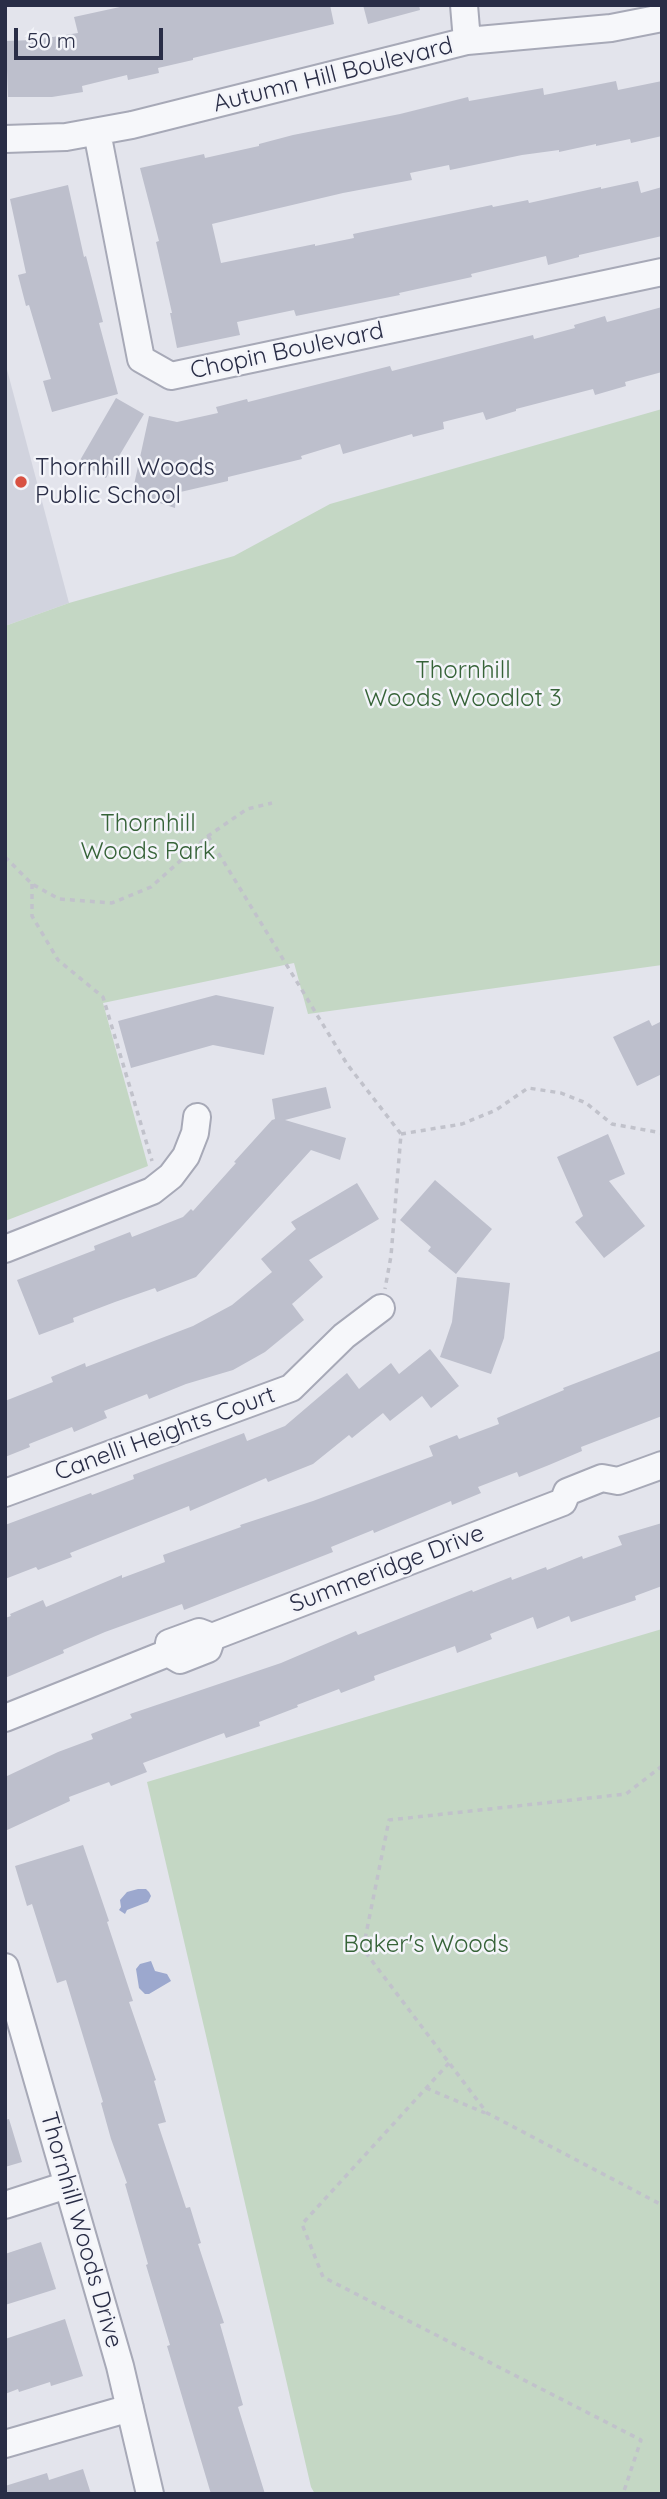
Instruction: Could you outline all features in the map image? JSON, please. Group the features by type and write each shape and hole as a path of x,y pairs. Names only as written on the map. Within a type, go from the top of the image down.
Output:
{"street":[{"path":"464,5 467,41"},
{"name":"Autumn Hill Boulevard","path":"5,139 66,137 97,132 467,41 611,28 662,18"},
{"name":"Chopin Boulevard","path":"97,132 141,359 171,376 662,272"},
{"path":"5,1249 152,1191 172,1176 186,1156 195,1133 197,1117"},
{"name":"Canelli Heights Court","path":"5,1493 291,1388 344,1336 382,1308"},
{"name":"Summeridge Drive","path":"5,1718 168,1653 169,1643 199,1632 212,1637 563,1502 567,1492 602,1478 618,1481 662,1465"},
{"name":"Thornhill Woods Drive","path":"7,1977 120,2366 150,2494"},
{"path":"5,2205 67,2185"},
{"path":"5,2444 130,2408"}],"path":[{"path":"5,857 32,884 59,899 111,903 150,887 208,836 247,809 272,803"},
{"path":"208,836 347,1064 401,1134 391,1256 382,1308"},
{"path":"32,884 32,916 58,960 103,997 152,1164"},
{"path":"401,1134 462,1124 496,1110 528,1088 561,1093 586,1103 612,1124 662,1133"},
{"path":"486,2113 363,1949 389,1820 626,1794 662,1766"},
{"path":"449,2063 302,2224 323,2277 641,2440 623,2494"},
{"path":"426,2088 486,2113 662,2205"}],"shaded area":[{"name":"Thornhill Woods Public School","path":"5,362 69,603 5,626"}],"green space":[{"name":"Thornhill Woods Woodlot 3","path":"662,409 662,965 308,1014 294,963 103,1003 148,1166 5,1221 5,626 69,603 234,556 330,504"},
{"name":"Baker's Woods","path":"662,1629 662,2494 315,2494 311,2487 147,1782"}],"water":[{"path":"146,1889 149,1892 151,1896 148,1902 127,1910 125,1914 119,1910 120,1900 127,1892"},
{"path":"151,1961 155,1971 167,1974 171,1981 145,1994 139,1988 136,1969 140,1964"}],"building":[{"path":"129,5 330,5 334,24 193,58 158,68 159,73 128,80 127,75 82,86 83,92 52,97 8,97 6,41 78,33 74,17"},
{"path":"363,5 419,5 420,10 368,24"},
{"path":"616,81 618,90 662,81 662,136 631,143 630,139 559,152 522,155 450,170 449,165 410,173 412,180 343,193 212,224 221,263 354,238 353,234 492,205 493,207 528,200 529,203 638,181 641,193 662,187 662,236 548,265 546,256 471,274 472,277 399,293 400,295 296,316 294,310 237,322 240,335 177,348 156,242 159,241 140,168 204,154 205,158 293,135 400,114 468,97 469,101 543,88 544,95"},
{"path":"68,185 84,257 86,256 103,322 99,323 118,394 52,412 43,381 51,379 18,275 26,273 10,199"},
{"path":"662,307 662,372 625,382 626,386 595,395 593,389 516,409 486,420 483,412 443,422 444,429 413,437 412,434 343,454 340,444 301,456 302,459 176,493 175,508 132,494 149,416 177,422 218,413 216,407 247,399 248,402 390,366 392,371 533,335 534,339 575,328 574,325 605,316 607,322"},
{"path":"116,398 144,414 106,478 79,462"},
{"path":"216,995 274,1007 264,1055 213,1045 131,1068 118,1021"},
{"path":"649,1020 652,1026 662,1021 662,1074 637,1086 613,1037"},
{"path":"326,1087 331,1108 285,1120 346,1138 340,1160 311,1150 196,1277 157,1292 155,1288 115,1302 39,1335 17,1280 95,1250 94,1246 130,1232 132,1237 183,1217 191,1209 193,1211 275,1119 272,1099"},
{"path":"608,1134 625,1174 609,1181 645,1226 604,1258 575,1222 583,1216 557,1157"},
{"path":"435,1180 492,1229 456,1274 428,1251 431,1247 400,1220"},
{"path":"357,1183 379,1219 309,1260 323,1277 292,1304 304,1320 265,1352 233,1370 186,1384 149,1399 147,1394 104,1411 107,1418 74,1432 72,1427 5,1457 5,1401 53,1382 51,1377 85,1363 86,1367 193,1326 232,1305 272,1272 261,1259 296,1229 291,1222"},
{"path":"457,1277 510,1283 504,1338 491,1374 440,1357 452,1322"},
{"path":"430,1349 459,1386 431,1408 422,1396 390,1421 383,1413 352,1438 349,1435 313,1464 268,1482 266,1478 190,1511 189,1506 70,1553 72,1557 5,1579 5,1525 134,1479 133,1475 244,1433 247,1441 285,1426 347,1373 359,1389 391,1363 399,1374"},
{"path":"662,1350 662,1416 581,1447 582,1451 519,1477 517,1472 478,1487 481,1493 452,1505 451,1501 374,1533 373,1530 331,1547 333,1552 184,1610 182,1604 105,1632 5,1678 5,1618 11,1616 10,1614 43,1600 46,1607 122,1575 122,1578 165,1562 163,1555 433,1456 429,1446 457,1435 459,1439 499,1424 497,1418 564,1390 563,1388"},
{"path":"662,1523 662,1586 635,1596 636,1600 571,1622 569,1616 537,1629 533,1617 490,1634 492,1639 457,1653 455,1646 374,1676 375,1680 341,1693 339,1689 297,1705 298,1707 259,1722 260,1726 226,1738 224,1733 143,1763 147,1772 111,1786 109,1782 69,1797 70,1801 5,1831 5,1777 93,1739 91,1734 132,1718 130,1714 281,1663 356,1631 358,1635 472,1590 473,1592 511,1577 512,1580 546,1567 547,1570 582,1556 583,1559 622,1545 618,1536"},
{"path":"83,1845 133,2001 129,2002 156,2080 154,2081 166,2122 158,2124 186,2208 190,2207 201,2243 198,2244 224,2323 220,2324 243,2405 238,2407 265,2494 211,2494 167,2346 170,2345 146,2265 148,2264 125,2184 127,2183 111,2139 101,2103 103,2102 66,1980 57,1983 32,1904 27,1906 15,1866"},
{"path":"9,2119 22,2162 5,2167 5,2120"},
{"path":"41,2242 56,2289 5,2305 5,2254"},
{"path":"65,2319 83,2376 51,2386 50,2382 5,2394 5,2339"},
{"path":"83,2469 91,2494 5,2494 5,2486 47,2473 49,2480"}],"place":[{"name":"Thornhill Woods Public School","path":"21,482"}],"park label":[{"name":"Thornhill Woods Park","path":"148,838"}]}
